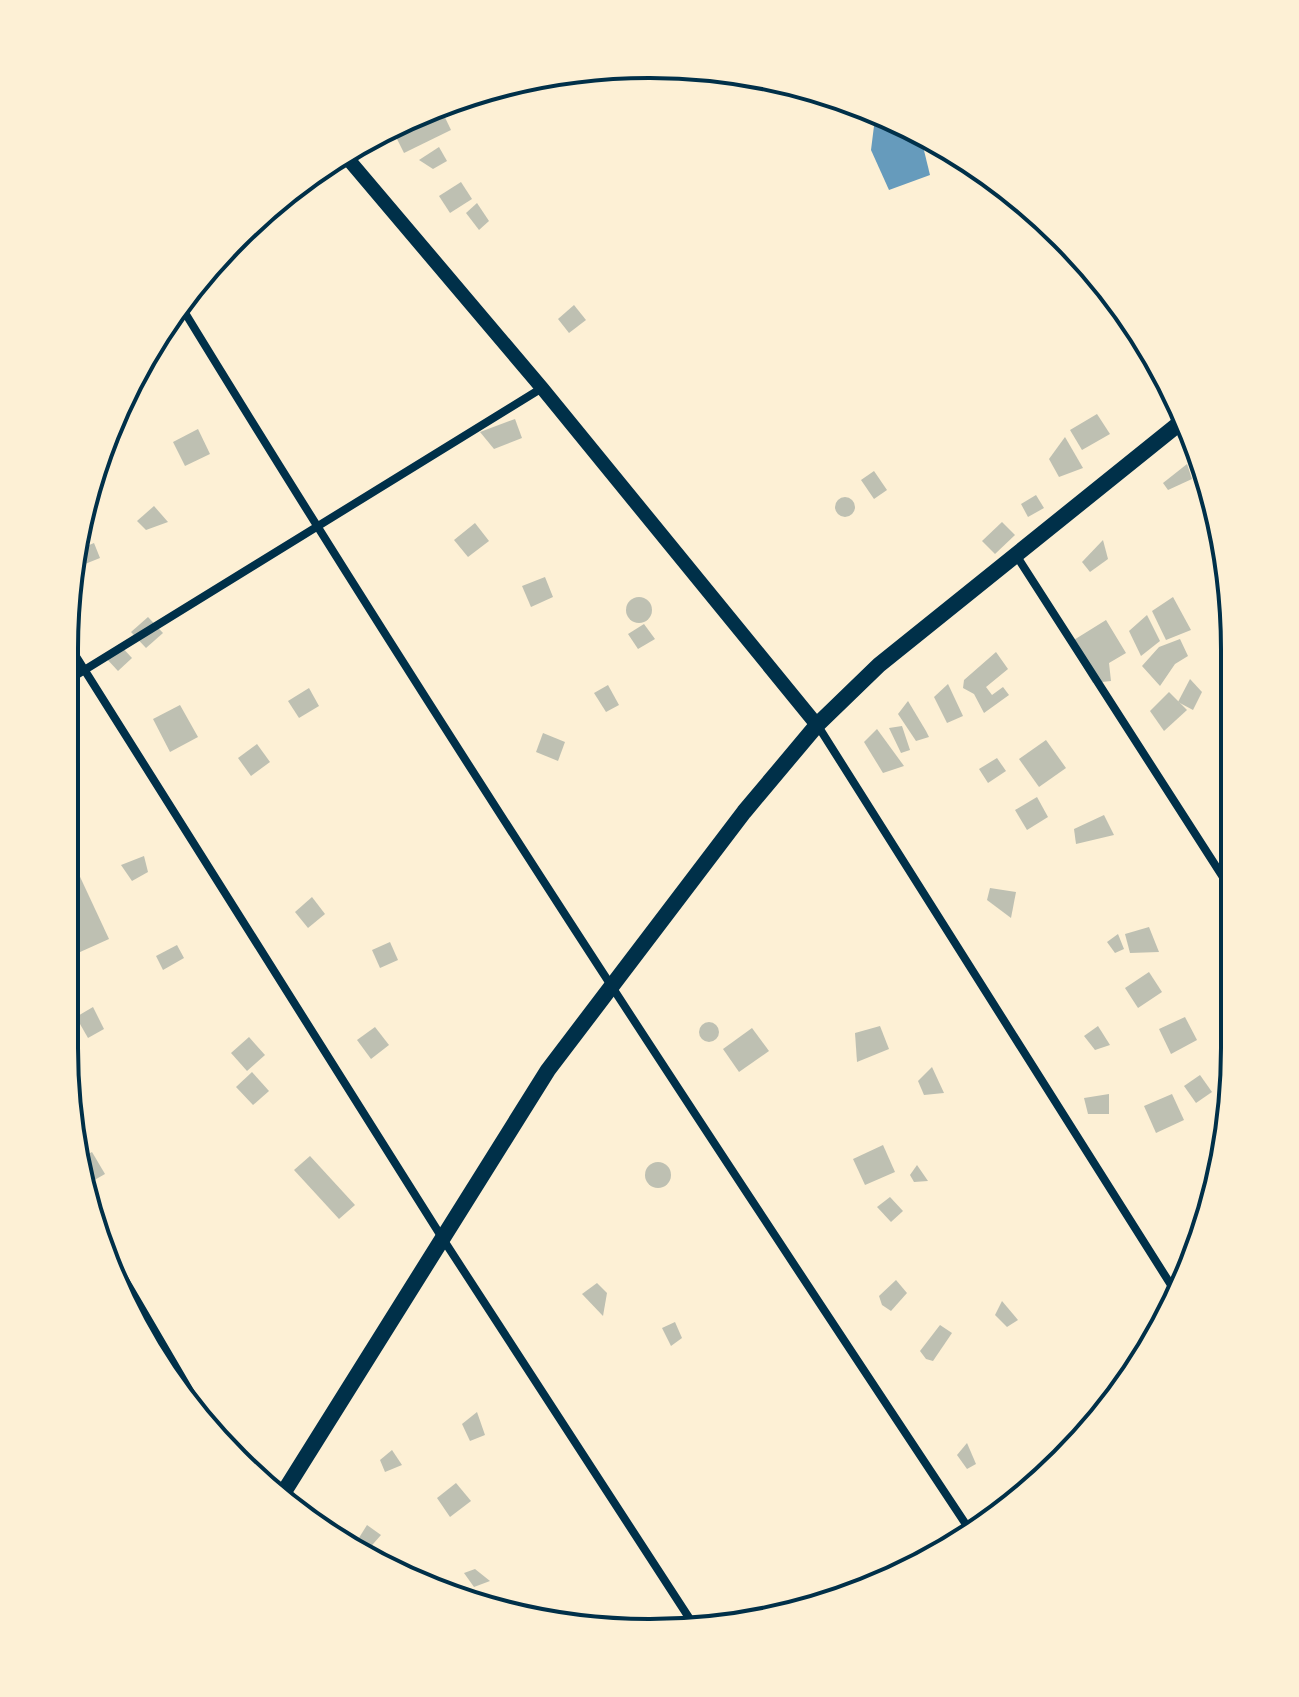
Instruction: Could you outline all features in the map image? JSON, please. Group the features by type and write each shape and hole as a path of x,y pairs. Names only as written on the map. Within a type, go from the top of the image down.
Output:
{"main road":[{"path":"286,1488 441,1236 548,1070 744,812 817,725 879,665 1175,427"}],"street":[{"path":"351,163 542,388 817,725 1170,1283"},
{"path":"186,315 316,527 611,988 966,1524"},
{"path":"78,674 542,388"},
{"path":"1016,555 1221,874"},
{"path":"78,660 441,1236 689,1618"},
{"path":"147,1318 176,1368"}],"water":[{"path":"874,125 924,149 930,175 889,190 871,150"}],"building":[{"path":"445,117 451,130 404,153 396,137"},
{"path":"439,147 447,161 433,169 419,160"},
{"path":"461,182 472,199 450,213 439,196"},
{"path":"477,203 489,221 479,230 466,213"},
{"path":"574,305 586,320 569,333 558,319"},
{"path":"1097,414 1110,434 1082,450 1070,430"},
{"path":"515,419 522,438 494,449 480,432"},
{"path":"198,429 210,454 185,466 173,442"},
{"path":"1065,437 1083,468 1059,477 1049,459"},
{"path":"1187,464 1192,479 1168,490 1163,483"},
{"path":"874,471 887,490 874,499 861,480"},
{"path":"1036,495 1044,508 1028,517 1021,504"},
{"path":"845,497 852,500 855,507 852,514 845,517 838,514 835,507 838,500"},
{"path":"154,506 168,522 146,530 137,521"},
{"path":"1002,522 1015,535 995,554 982,541"},
{"path":"475,523 489,541 468,557 454,540"},
{"path":"1103,540 1108,559 1090,572 1082,562"},
{"path":"94,543 100,558 85,564 88,546"},
{"path":"545,577 553,597 531,607 522,586"},
{"path":"639,597 648,601 652,610 648,619 639,623 630,619 626,610 630,601"},
{"path":"1173,597 1191,630 1166,640 1152,611"},
{"path":"1147,615 1160,641 1141,656 1129,631"},
{"path":"148,617 163,633 146,648 131,632"},
{"path":"1106,620 1126,653 1109,663 1111,681 1093,683 1069,643"},
{"path":"644,624 655,639 638,649 628,634"},
{"path":"1180,639 1188,656 1175,664 1160,686 1142,666 1159,647"},
{"path":"119,644 132,658 118,671 105,657"},
{"path":"996,652 1008,669 986,687 992,695 1003,687 1009,695 984,713 974,694 963,688 964,680"},
{"path":"1190,679 1202,692 1193,710 1178,702"},
{"path":"948,684 963,716 947,723 934,697"},
{"path":"608,685 619,705 606,712 594,693"},
{"path":"309,688 319,706 299,718 288,701"},
{"path":"1169,692 1187,710 1164,731 1150,711"},
{"path":"908,701 929,737 916,741 898,714"},
{"path":"180,705 198,737 170,752 153,719"},
{"path":"902,726 910,750 901,753 889,728"},
{"path":"877,729 904,766 883,773 864,742"},
{"path":"543,733 565,742 558,761 536,752"},
{"path":"1046,740 1066,768 1039,787 1019,759"},
{"path":"257,744 270,762 251,776 238,758"},
{"path":"997,758 1006,771 988,783 979,769"},
{"path":"1037,797 1048,817 1027,830 1015,810"},
{"path":"1104,815 1114,835 1076,844 1074,829"},
{"path":"144,856 148,872 132,881 121,865"},
{"path":"78,872 109,939 78,953"},
{"path":"990,888 1016,892 1011,918 987,900"},
{"path":"312,897 325,914 308,928 295,912"},
{"path":"1149,927 1159,952 1130,953 1125,934"},
{"path":"1118,934 1124,949 1115,953 1107,942"},
{"path":"390,942 398,960 380,968 372,950"},
{"path":"177,945 184,958 163,970 156,956"},
{"path":"1149,972 1162,992 1138,1008 1125,988"},
{"path":"93,1007 104,1029 88,1038 78,1016"},
{"path":"1185,1017 1197,1040 1171,1054 1159,1029"},
{"path":"709,1022 716,1025 719,1032 716,1039 709,1042 702,1039 699,1032 702,1025"},
{"path":"880,1026 889,1049 857,1062 855,1033"},
{"path":"1098,1026 1110,1045 1095,1050 1084,1036"},
{"path":"375,1027 389,1045 371,1059 357,1040"},
{"path":"752,1028 769,1051 739,1072 723,1049"},
{"path":"249,1037 265,1055 247,1071 231,1053"},
{"path":"932,1067 944,1093 924,1095 918,1081"},
{"path":"252,1072 269,1091 253,1105 236,1087"},
{"path":"1200,1075 1212,1092 1196,1103 1184,1086"},
{"path":"1109,1094 1109,1114 1088,1114 1084,1098"},
{"path":"1172,1094 1184,1120 1156,1133 1144,1106"},
{"path":"883,1145 895,1172 865,1185 853,1159"},
{"path":"92,1152 105,1174 94,1180 89,1159 88,1154"},
{"path":"310,1156 355,1205 339,1219 294,1170"},
{"path":"658,1162 667,1166 671,1175 667,1184 658,1188 649,1184 645,1175 649,1166"},
{"path":"917,1165 928,1181 914,1182 910,1175"},
{"path":"890,1197 903,1211 891,1222 877,1207"},
{"path":"896,1280 907,1293 891,1311 882,1305 879,1296"},
{"path":"597,1283 607,1293 603,1316 582,1294"},
{"path":"1002,1301 1018,1320 1007,1327 995,1315"},
{"path":"675,1322 682,1338 671,1346 662,1328"},
{"path":"940,1325 952,1333 933,1361 926,1359 920,1351"},
{"path":"477,1412 485,1435 470,1441 462,1424"},
{"path":"967,1443 976,1464 967,1469 957,1455"},
{"path":"392,1450 402,1465 385,1472 380,1460"},
{"path":"456,1483 471,1501 450,1517 437,1498"},
{"path":"367,1525 381,1535 371,1546 358,1539"},
{"path":"475,1569 490,1581 474,1587 464,1573"}]}
